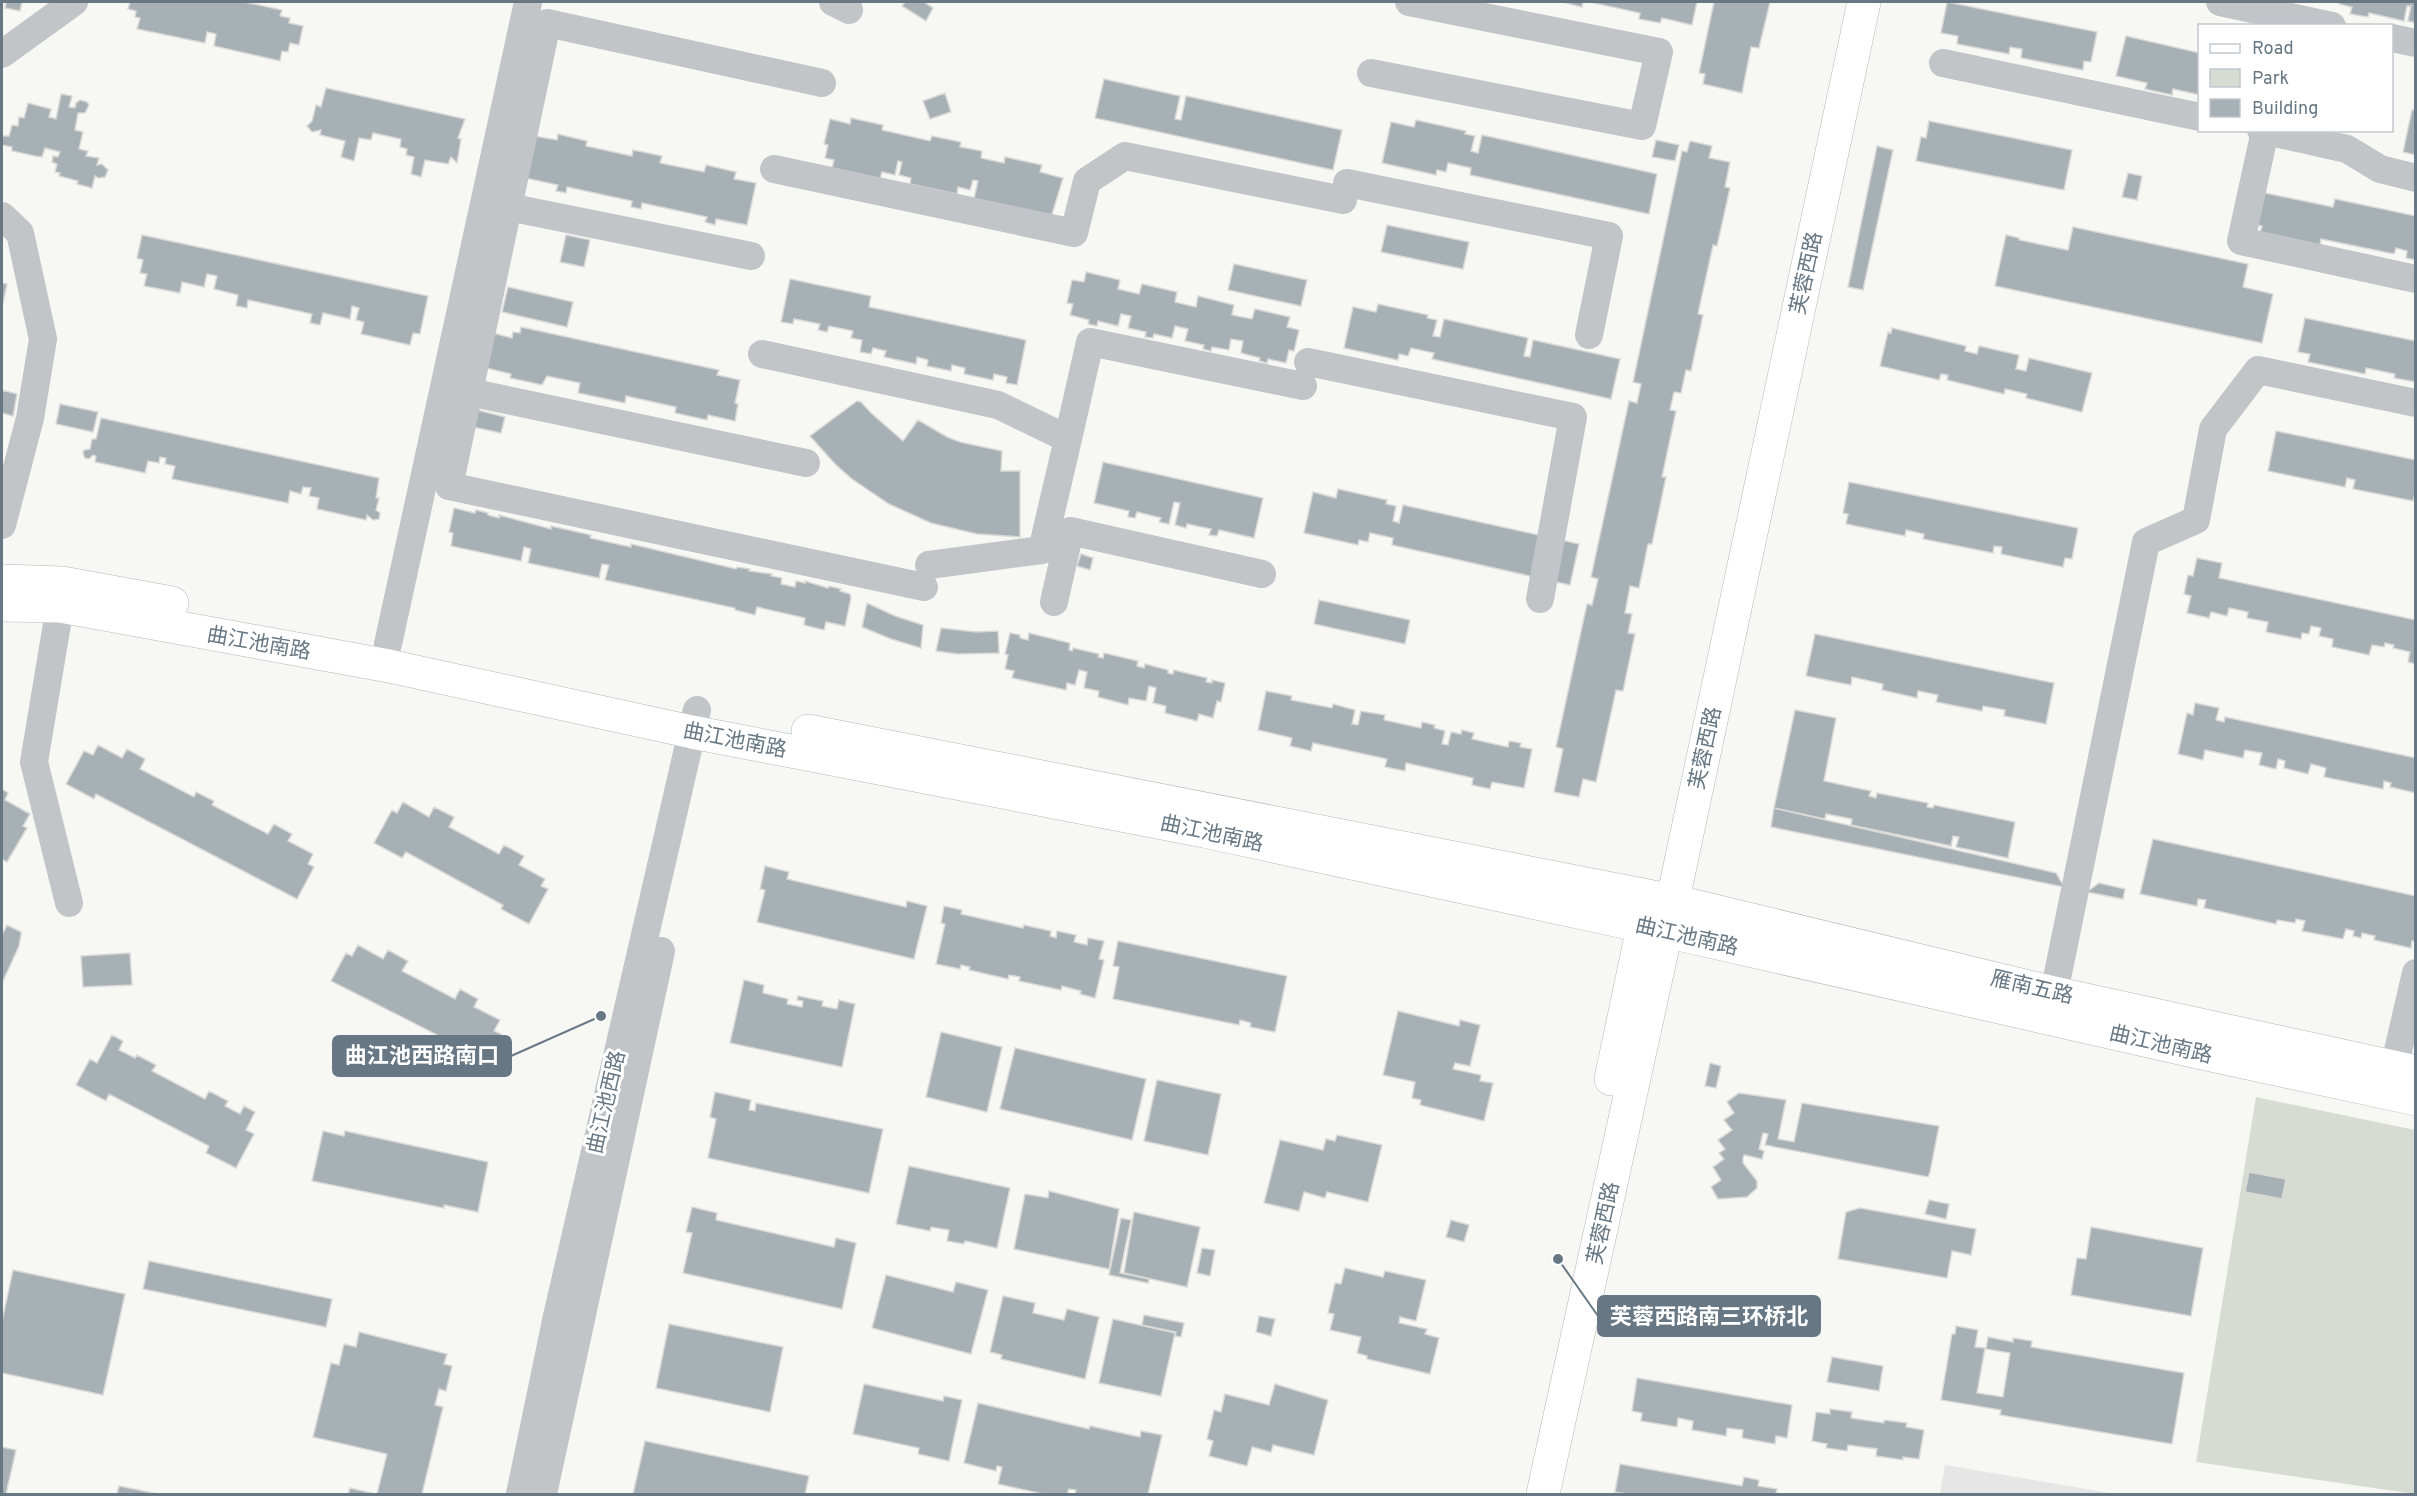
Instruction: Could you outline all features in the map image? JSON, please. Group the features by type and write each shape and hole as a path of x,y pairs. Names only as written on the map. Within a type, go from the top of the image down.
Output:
{"main road":[{"name":"芙蓉西路","path":"1543,1494 1842,2"},
{"name":"芙蓉西路","path":"1524,1494 1864,2"},
{"name":"曲江池南路","path":"2,582 62,583 388,644 703,723"},
{"name":"曲江池南路","path":"2,605 60,606 703,723 886,745 1658,914 2186,1050 2415,1099"},
{"name":"雁南五路","path":"1658,914 2054,993 2405,1070"}],"street":[{"path":"2,54 74,2"},
{"path":"388,644 528,2"},
{"path":"1371,73 1642,126 1659,52 1409,2"},
{"path":"2220,2 2323,24"},
{"path":"822,83 550,12 449,486 927,576 1042,550 1090,342 1573,417 1540,599"},
{"path":"2393,38 2415,43"},
{"path":"1944,63 2198,117"},
{"path":"2263,132 2241,241 2415,279"},
{"path":"2268,132 2347,149 2380,169 2415,178"},
{"path":"774,169 1074,233 1087,181 1125,156 1609,236 1589,335"},
{"path":"508,207 751,256"},
{"path":"2,216 20,233 43,339 30,418 2,525"},
{"path":"762,354 998,405 1068,439"},
{"path":"2054,993 2146,542 2196,520 2213,429 2258,370 2415,402"},
{"path":"469,392 806,463"},
{"path":"1054,602 1070,531 1262,574"},
{"path":"60,606 34,762 69,903"},
{"name":"曲江池西路","path":"520,1494 557,1316 703,723"},
{"name":"曲江池西路","path":"543,1494 703,723"},
{"path":"2405,1070 2415,973"}],"shaded area":[{"path":"1945,1465 2116,1494 1940,1494"}],"green space":[{"path":"2256,1097 2415,1130 2415,1494 2196,1462"}],"building":[{"path":"2,2 22,2 20,11 5,8 6,3"},
{"path":"130,2 244,2 282,10 280,16 290,18 289,23 303,26 299,45 290,43 288,52 282,51 280,61 214,46 216,34 207,32 205,43 137,29 140,18 135,17 136,11 128,9"},
{"path":"905,2 924,2 933,8 926,21 902,6"},
{"path":"1562,2 1583,2 1582,7"},
{"path":"1589,2 1697,2 1692,25 1662,18 1660,23 1639,19 1640,13"},
{"path":"1714,2 1770,2 1759,48 1751,47 1742,93 1703,84 1705,74 1699,73"},
{"path":"1947,2 2097,32 2091,62 2084,61 2083,70 2021,58 2022,49 2010,47 2009,54 1957,44 1958,36 1941,33"},
{"path":"2339,2 2416,2 2416,23 2408,21 2411,6 2407,6 2404,21 2369,13 2368,17 2350,14 2352,7 2339,4"},
{"path":"2126,36 2198,53 2198,95 2173,89 2172,95 2145,89 2147,83 2116,76"},
{"path":"1104,79 1180,96 1175,119 1181,120 1186,96 1342,130 1333,170 1095,118"},
{"path":"326,88 465,119 458,138 461,139 457,163 451,157 448,164 425,160 421,177 411,174 414,157 406,155 407,149 400,147 401,139 373,133 371,140 359,138 354,161 341,157 345,141 320,135 321,130 312,132 307,126 312,121 316,105 321,107"},
{"path":"945,93 951,112 930,119 923,101"},
{"path":"61,94 72,96 69,107 75,108 76,103 80,100 89,105 85,113 78,113 75,130 83,132 79,149 88,151 86,156 99,158 97,165 102,164 108,170 105,177 95,176 92,188 77,184 78,181 59,176 60,173 55,172 57,164 52,162 53,156 58,157 60,152 45,148 42,157 12,151 12,147 2,145 2,136 9,136 12,125 18,126 19,117 24,118 28,103 51,109 49,117 56,119"},
{"path":"2412,110 2416,110 2416,155 2403,152"},
{"path":"851,118 883,125 882,130 930,141 932,136 961,142 960,147 982,151 981,158 1004,163 1005,157 1042,165 1040,172 1063,178 1050,221 973,203 978,181 973,180 970,190 958,187 957,194 910,184 911,178 899,175 902,162 898,161 895,175 882,172 880,179 832,168 834,160 825,158 828,145 824,144 830,119 850,124"},
{"path":"1416,120 1466,131 1465,134 1475,136 1471,151 1478,153 1482,135 1657,174 1649,214 1470,175 1471,168 1448,163 1446,172 1437,170 1436,175 1382,163 1391,122 1414,127"},
{"path":"1929,121 2072,150 2064,190 1916,161 1921,137 1926,138"},
{"path":"558,134 587,141 586,146 632,156 633,150 662,156 660,163 704,172 706,165 736,172 734,179 756,183 747,225 716,219 715,225 705,222 707,217 642,203 641,209 631,207 632,201 567,187 566,193 556,191 558,185 525,178 534,136 557,140"},
{"path":"1656,140 1679,145 1675,161 1652,157"},
{"path":"1690,141 1712,146 1709,158 1730,162 1725,187 1730,188 1717,246 1713,245 1698,314 1703,315 1691,371 1686,370 1681,393 1674,392 1670,410 1676,411 1662,477 1666,477 1652,544 1648,544 1639,588 1630,586 1625,613 1632,614 1628,633 1635,634 1623,691 1616,690 1596,782 1583,779 1579,797 1554,792 1563,749 1556,747 1587,604 1592,605 1598,579 1591,577 1629,401 1637,403 1641,384 1633,382 1682,151 1687,152"},
{"path":"1877,146 1893,150 1863,290 1848,287"},
{"path":"2128,173 2142,176 2137,200 2122,197"},
{"path":"2260,192 2333,207 2335,199 2416,216 2416,260 2406,258 2407,251 2396,248 2394,254 2321,239 2320,246 2260,233 2262,226 2253,224"},
{"path":"1387,225 1469,242 1463,269 1381,252"},
{"path":"2073,227 2248,264 2243,287 2273,294 2262,343 1995,286 2006,235 2019,238 2019,240 2068,250"},
{"path":"142,235 428,296 420,334 413,333 410,345 361,334 364,322 356,320 359,308 352,306 350,319 323,313 320,325 310,323 312,314 248,300 247,308 236,306 238,295 214,289 217,276 207,274 204,287 182,282 180,293 144,286 147,274 140,273 143,260 137,258"},
{"path":"566,235 590,240 584,267 560,262"},
{"path":"1234,264 1307,280 1301,306 1228,290"},
{"path":"1086,272 1120,280 1118,289 1139,294 1142,284 1177,292 1175,302 1196,307 1198,296 1234,305 1232,315 1252,319 1255,309 1290,317 1287,327 1299,330 1294,351 1289,350 1286,363 1268,359 1267,363 1259,361 1260,358 1241,353 1243,341 1231,339 1229,350 1212,347 1211,351 1203,349 1204,345 1185,341 1188,329 1175,326 1172,338 1154,334 1153,338 1145,337 1146,332 1128,328 1131,316 1121,314 1118,326 1098,321 1097,326 1088,324 1089,320 1070,315 1073,304 1067,303 1072,280 1084,282"},
{"path":"790,279 871,296 869,307 1026,340 1017,385 1006,383 1007,377 994,374 993,380 964,374 965,368 952,365 951,371 927,366 928,360 917,357 916,364 884,357 886,351 873,348 871,354 860,352 862,340 851,338 853,331 829,326 827,332 818,330 820,324 794,319 793,324 781,322"},
{"path":"2,283 7,284 2,308"},
{"path":"508,287 573,302 567,327 502,312"},
{"path":"1378,304 1428,315 1427,318 1437,320 1433,336 1440,337 1444,319 1528,338 1524,356 1530,357 1533,340 1620,359 1611,399 1432,359 1434,353 1411,348 1408,356 1399,354 1398,360 1344,348 1353,307 1376,312"},
{"path":"2305,318 2416,341 2416,382 2394,378 2395,374 2366,368 2365,374 2308,362 2310,354 2298,352"},
{"path":"521,327 719,370 717,375 740,380 735,403 738,404 735,421 708,415 707,420 675,413 676,407 626,396 625,403 578,393 580,383 547,376 542,385 510,378 511,374 482,367 493,333 512,338 513,332 520,333"},
{"path":"1892,328 1966,346 1965,351 1977,354 1979,346 2019,355 2016,369 2026,371 2029,358 2092,373 2082,412 2026,398 2027,394 2005,389 2004,394 1947,380 1948,375 1941,374 1939,380 1880,366 1888,332 1891,333"},
{"path":"2,390 17,394 13,416 2,413"},
{"path":"857,401 861,402 903,441 918,420 960,442 1002,451 1001,471 1020,471 1020,537 977,534 931,523 889,504 852,479 810,436"},
{"path":"60,404 98,412 93,432 56,424"},
{"path":"477,410 505,417 501,433 473,427"},
{"path":"101,418 379,478 376,498 379,498 376,510 380,513 379,519 373,520 367,515 366,520 317,509 319,498 309,496 311,488 303,487 301,494 290,491 288,503 172,479 175,466 165,464 166,458 160,457 159,463 148,461 145,473 95,462 96,456 93,455 89,459 85,458 83,453 84,450 90,449 92,439 96,439"},
{"path":"2276,431 2416,460 2416,491 2413,501 2353,489 2355,480 2347,478 2345,487 2268,471"},
{"path":"1103,462 1263,498 1254,538 1219,530 1217,536 1209,535 1211,529 1187,524 1186,528 1175,525 1180,503 1174,502 1169,524 1159,522 1161,518 1137,512 1135,518 1128,517 1129,511 1094,503"},
{"path":"1849,482 2078,528 2072,559 2065,558 2063,567 2001,554 2002,547 1994,546 1993,553 1923,539 1924,534 1906,530 1905,536 1846,524 1848,514 1843,513"},
{"path":"1338,489 1387,500 1386,504 1396,506 1393,521 1399,523 1403,505 1579,544 1570,585 1392,545 1393,538 1370,533 1368,542 1359,540 1358,545 1304,533 1313,492 1336,498"},
{"path":"454,508 475,513 476,510 499,518 499,515 551,529 551,526 631,547 631,544 736,569 737,567 772,574 771,576 782,578 781,584 795,587 796,581 805,583 805,581 828,588 829,586 841,589 840,591 850,594 851,598 845,626 826,622 824,630 804,625 805,618 757,607 755,615 735,610 735,608 605,580 609,565 602,564 599,578 528,563 531,549 524,547 521,561 451,546 453,533 449,532"},
{"path":"1081,554 1093,558 1090,570 1077,566"},
{"path":"2197,558 2222,563 2219,578 2416,620 2416,664 2408,662 2410,652 2393,648 2394,645 2385,643 2384,647 2372,645 2369,655 2332,647 2333,639 2319,636 2321,628 2311,626 2309,634 2302,633 2301,639 2266,632 2268,622 2247,618 2248,612 2229,608 2227,616 2211,612 2209,618 2187,613 2191,596 2184,594 2188,575 2193,576"},
{"path":"1319,600 1410,620 1405,644 1314,624"},
{"path":"867,603 895,616 923,625 921,648 862,627"},
{"path":"941,628 976,632 998,631 999,653 958,654 936,651"},
{"path":"1010,633 1028,640 1029,633 1070,643 1069,650 1072,651 1073,648 1099,654 1098,657 1103,658 1104,653 1138,661 1137,666 1144,668 1145,664 1168,670 1168,673 1173,674 1174,670 1207,678 1206,682 1212,683 1212,680 1225,683 1221,702 1217,701 1213,718 1199,714 1197,721 1165,713 1166,706 1153,703 1156,688 1149,686 1146,701 1129,698 1128,705 1098,697 1099,691 1084,688 1087,672 1079,670 1075,685 1067,683 1066,690 1012,678 1014,671 1005,669 1008,655 1005,654"},
{"path":"1815,634 2054,683 2046,724 2004,716 2005,710 1983,706 1982,711 1936,702 1938,695 1918,691 1917,698 1882,690 1883,684 1852,677 1851,685 1806,676"},
{"path":"1266,691 1292,696 1291,700 1332,708 1333,704 1355,710 1352,724 1358,725 1361,711 1385,715 1384,720 1421,728 1422,722 1435,725 1434,728 1445,731 1442,744 1448,745 1451,732 1461,734 1462,730 1474,733 1472,739 1508,747 1509,741 1521,743 1520,747 1532,749 1524,788 1492,782 1490,789 1472,785 1473,778 1406,763 1405,771 1385,767 1387,759 1313,743 1311,751 1290,746 1292,738 1258,730"},
{"path":"2195,703 2219,708 2216,720 2224,722 2225,717 2416,758 2416,793 2390,787 2391,783 2384,781 2383,789 2324,777 2326,768 2311,764 2308,774 2284,768 2285,761 2278,759 2276,769 2259,765 2262,753 2245,750 2243,758 2205,750 2203,760 2178,754 2187,713 2193,715"},
{"path":"1795,710 1836,718 1824,781 1871,791 1869,796 1876,798 1877,793 1928,803 1927,807 1933,808 1934,805 2015,822 2008,858 1956,847 1959,837 1953,836 1951,846 1851,825 1852,819 1826,814 1825,819 1774,808"},
{"path":"98,745 122,758 127,749 145,759 140,769 194,797 196,792 214,801 212,805 268,834 274,824 292,834 288,841 313,854 308,864 314,867 297,899 96,794 94,799 66,784 84,751 93,755"},
{"path":"2,789 8,793 5,800 30,814 23,826 27,828 7,862 2,859"},
{"path":"403,802 429,817 434,807 454,817 449,827 499,854 504,845 524,856 519,865 545,879 541,886 548,889 529,924 501,909 503,905 406,852 402,858 374,843 392,810 397,813"},
{"path":"1774,808 2056,873 2064,887 1771,827"},
{"path":"2153,839 2416,896 2416,941 2412,941 2411,948 2374,940 2375,936 2362,933 2361,938 2353,936 2354,931 2346,929 2343,939 2302,931 2305,921 2296,919 2295,923 2277,920 2276,924 2204,908 2206,900 2198,899 2197,906 2140,894"},
{"path":"765,866 789,872 787,879 906,907 907,901 927,906 914,959 757,922 765,890 760,889"},
{"path":"2099,883 2125,889 2123,899 2087,892"},
{"path":"944,906 962,910 961,914 1023,928 1024,925 1051,931 1050,936 1056,938 1057,931 1076,935 1074,942 1087,945 1088,938 1104,941 1099,959 1104,960 1095,998 1062,986 1061,990 1019,981 1020,977 1009,975 1008,979 969,970 970,967 961,965 960,969 936,964 945,924 941,923"},
{"path":"7,925 21,932 21,935 19,946 2,983 2,935"},
{"path":"1118,941 1287,976 1275,1032 1250,1027 1251,1023 1240,1020 1239,1025 1113,999 1119,967 1113,966"},
{"path":"358,945 383,959 388,950 408,961 402,971 455,999 460,989 478,999 474,1007 500,1020 494,1031 501,1034 484,1066 456,1051 459,1046 331,981 346,953 352,956"},
{"path":"130,953 132,985 83,987 81,956"},
{"path":"744,980 764,985 763,993 788,999 787,1004 802,1007 803,1001 797,1000 798,996 823,1001 822,1006 837,1009 839,1000 855,1004 842,1067 730,1043"},
{"path":"1398,1011 1459,1026 1460,1020 1480,1025 1470,1066 1455,1063 1453,1069 1481,1075 1480,1081 1493,1083 1484,1121 1420,1105 1421,1100 1412,1098 1415,1082 1383,1075"},
{"path":"941,1032 1002,1047 987,1112 926,1097"},
{"path":"112,1035 123,1041 119,1050 135,1058 137,1055 156,1065 152,1071 205,1099 209,1091 228,1101 225,1106 240,1114 244,1106 255,1112 246,1130 254,1134 236,1168 206,1153 209,1146 109,1094 106,1101 76,1085 90,1059 97,1063"},
{"path":"1015,1048 1146,1079 1132,1140 1000,1109"},
{"path":"1710,1063 1721,1066 1716,1088 1705,1086"},
{"path":"1157,1080 1221,1094 1208,1155 1144,1141"},
{"path":"715,1092 751,1100 749,1110 755,1111 756,1103 883,1129 869,1193 708,1158 716,1119 710,1117"},
{"path":"1739,1093 1786,1100 1778,1139 1794,1142 1802,1103 1939,1126 1928,1177 1765,1145 1768,1134 1763,1133 1759,1149 1764,1151 1762,1159 1744,1155 1743,1158 1743,1163 1757,1181 1757,1188 1747,1197 1718,1199 1711,1187 1721,1180 1713,1167 1724,1159 1719,1153 1725,1149 1718,1140 1732,1130 1724,1120 1734,1113 1727,1102"},
{"path":"323,1131 344,1136 345,1131 488,1162 478,1212 444,1205 444,1208 312,1181"},
{"path":"1337,1135 1382,1145 1368,1202 1327,1192 1325,1198 1304,1192 1299,1211 1264,1203 1280,1140 1323,1150 1326,1139 1335,1141"},
{"path":"909,1166 1010,1188 997,1248 965,1241 964,1244 947,1241 949,1230 931,1227 930,1231 896,1224"},
{"path":"2249,1172 2286,1179 2282,1199 2245,1192"},
{"path":"1049,1191 1119,1209 1109,1269 1014,1249 1025,1194 1048,1198"},
{"path":"1929,1200 1949,1204 1946,1219 1925,1214"},
{"path":"692,1207 717,1213 716,1220 834,1247 836,1238 856,1243 842,1309 683,1273 692,1233 686,1232"},
{"path":"1860,1208 1976,1229 1971,1255 1952,1251 1947,1278 1838,1259 1846,1212"},
{"path":"1134,1212 1200,1227 1187,1287 1124,1273"},
{"path":"1121,1218 1131,1220 1120,1273 1149,1279 1148,1283 1109,1275"},
{"path":"1451,1220 1469,1225 1464,1242 1446,1237"},
{"path":"2091,1227 2203,1248 2191,1316 2071,1295 2077,1258 2086,1259"},
{"path":"1202,1248 1215,1250 1210,1276 1197,1273"},
{"path":"149,1261 332,1299 326,1327 143,1289"},
{"path":"1345,1268 1383,1277 1385,1271 1426,1280 1416,1321 1400,1317 1399,1323 1427,1329 1425,1334 1439,1338 1430,1374 1367,1359 1367,1356 1357,1353 1361,1337 1330,1330 1334,1314 1328,1313 1335,1283 1341,1284"},
{"path":"13,1270 125,1294 103,1395 2,1373 2,1321"},
{"path":"886,1275 953,1292 956,1282 988,1290 971,1354 872,1328"},
{"path":"1003,1296 1035,1303 1033,1313 1064,1320 1067,1309 1099,1317 1085,1379 1001,1359 1002,1355 990,1352"},
{"path":"1144,1315 1184,1323 1181,1337 1175,1336 1176,1332 1142,1325"},
{"path":"1259,1316 1275,1319 1271,1336 1256,1332"},
{"path":"1113,1319 1175,1333 1161,1396 1099,1383"},
{"path":"669,1324 783,1347 770,1412 656,1388"},
{"path":"1956,1326 1978,1330 1975,1347 1985,1348 1977,1393 2003,1397 2010,1353 1986,1349 1988,1337 2013,1342 2013,1338 2032,1341 2031,1347 2184,1373 2172,1444 2000,1415 2001,1410 1941,1400 1952,1334 1955,1334"},
{"path":"359,1332 447,1354 444,1364 452,1366 446,1391 439,1389 435,1405 443,1407 422,1494 377,1494 387,1454 313,1437 331,1363 339,1365 344,1344 356,1347"},
{"path":"1832,1357 1883,1366 1879,1391 1827,1382"},
{"path":"1637,1378 1792,1405 1787,1438 1776,1436 1775,1444 1742,1438 1743,1430 1727,1428 1726,1436 1692,1430 1693,1421 1678,1418 1677,1427 1641,1421 1642,1413 1632,1411"},
{"path":"864,1384 943,1401 944,1396 962,1400 949,1461 918,1454 919,1448 853,1434"},
{"path":"1275,1384 1328,1400 1314,1455 1273,1445 1271,1452 1252,1447 1247,1466 1209,1456 1213,1441 1207,1439 1214,1410 1221,1412 1225,1394 1269,1405"},
{"path":"978,1403 1089,1429 1090,1426 1140,1437 1141,1431 1162,1435 1148,1494 1075,1494 1076,1490 1069,1489 1067,1494 1043,1494 998,1484 1002,1467 997,1466 996,1471 964,1463"},
{"path":"1830,1409 1852,1412 1851,1418 1884,1423 1884,1420 1907,1423 1906,1427 1924,1430 1919,1459 1903,1457 1903,1460 1876,1456 1877,1449 1848,1445 1847,1451 1826,1448 1827,1444 1812,1441 1816,1412 1830,1414"},
{"path":"645,1441 809,1476 805,1494 633,1494"},
{"path":"2,1447 16,1450 6,1494 2,1494"},
{"path":"1620,1464 1742,1486 1744,1477 1759,1480 1758,1486 1777,1489 1776,1494 1627,1494 1615,1492"},
{"path":"119,1486 158,1494 117,1494"},
{"path":"350,1488 375,1494 348,1494"}],"place":[{"name":"曲江池西路南口","path":"601,1016"},
{"name":"芙蓉西路南三环桥北","path":"1558,1259"}]}
